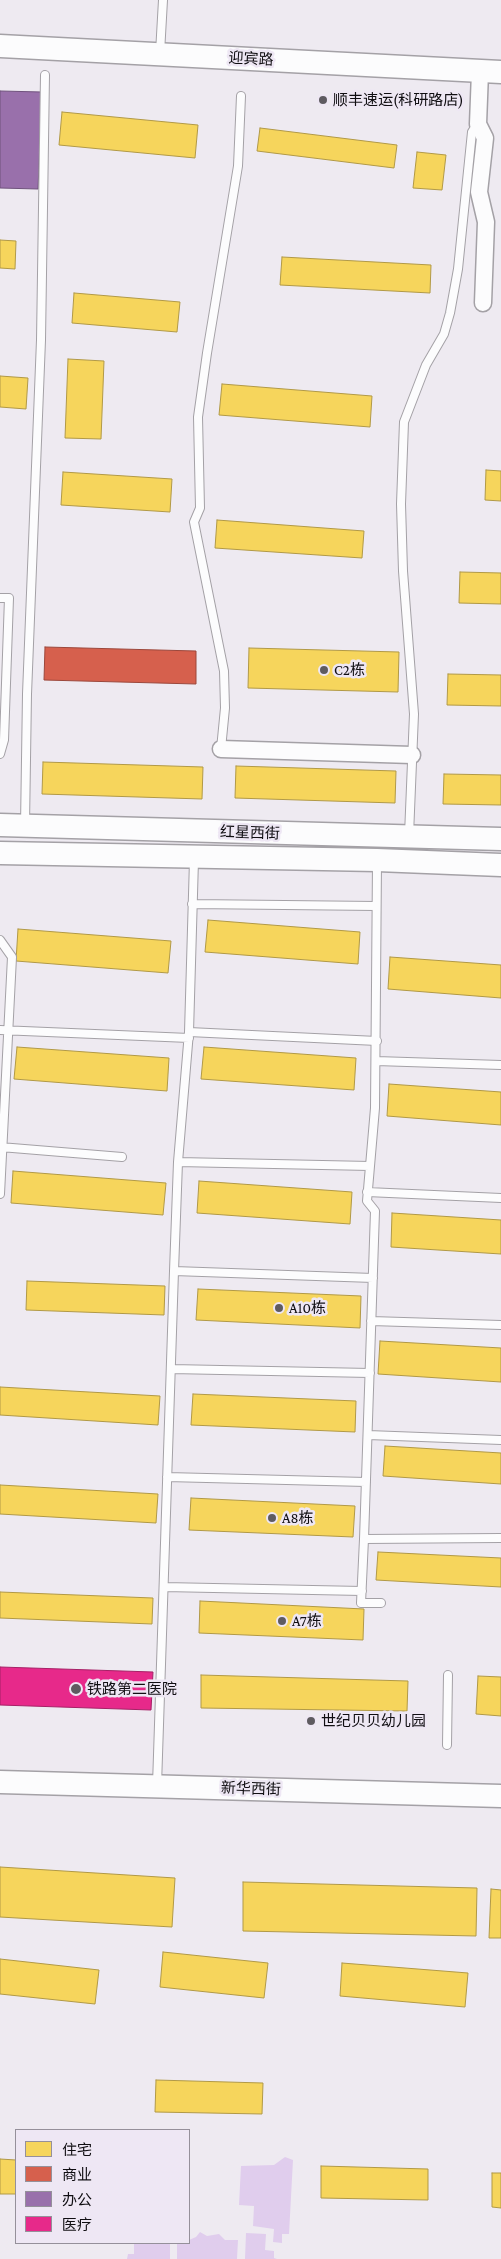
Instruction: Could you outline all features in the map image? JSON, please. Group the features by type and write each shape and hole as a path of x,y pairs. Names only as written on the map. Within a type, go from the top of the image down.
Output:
{"main road":[{"name":"迎宾路","path":"0,46 494,72"},
{"path":"494,72 501,61"},
{"name":"红星西街","path":"0,825 501,839"},
{"path":"387,860 404,837"},
{"name":"红星西街","path":"0,854 387,860 501,865"},
{"name":"新华西街","path":"0,1782 501,1796"}],"street":[{"path":"483,303 486,222 479,192 485,138 478,124 494,72"},
{"path":"221,749 412,755"}],"lane":[{"path":"160,54 163,0"},
{"path":"25,826 27,694 41,340 45,74"},
{"path":"221,749 225,708 224,671 194,522 200,508 198,417 238,166 241,96"},
{"path":"404,837 414,714 403,571 401,504 404,422 426,366 444,334 450,312 458,269 472,132 478,124"},
{"path":"0,598 9,598 4,740 0,754"},
{"path":"157,1786 178,1162 189,1035 194,858"},
{"path":"381,1603 361,1603 375,1211 367,1201 367,1192 377,1041 376,906 387,860"},
{"path":"192,904 376,906"},
{"path":"0,940 12,957 3,1046 0,1194"},
{"path":"4,1030 377,1041"},
{"path":"376,1061 501,1065"},
{"path":"1,1147 122,1157"},
{"path":"178,1162 370,1166"},
{"path":"367,1192 501,1198"},
{"path":"174,1271 373,1278"},
{"path":"371,1321 501,1325"},
{"path":"171,1369 370,1373"},
{"path":"368,1435 501,1440"},
{"path":"167,1477 366,1482"},
{"path":"364,1539 501,1538"},
{"path":"164,1587 362,1591"},
{"path":"447,1745 448,1675"}],"shaded area":[{"path":"285,2157 293,2160 289,2234 282,2234 282,2243 273,2242 274,2229 253,2226 254,2206 239,2205 241,2166 274,2165"},
{"path":"200,2232 207,2236 219,2234 225,2240 238,2240 237,2259 177,2259 177,2244 190,2244 190,2240 196,2237"},
{"path":"246,2233 266,2234 265,2250 274,2251 274,2258 277,2259 245,2259"},
{"path":"134,2244 170,2244 170,2259 127,2259 128,2254 134,2254"}],"building: 住宅":[{"path":"62,112 198,125 195,158 59,145"},
{"path":"260,128 397,145 394,168 257,151"},
{"path":"417,152 446,155 442,190 413,188"},
{"path":"0,240 16,241 15,269 0,268"},
{"path":"282,257 431,265 430,293 280,285"},
{"path":"74,293 180,302 177,332 72,323"},
{"path":"68,359 104,361 101,439 65,438"},
{"path":"0,376 28,378 26,409 0,407"},
{"path":"222,384 372,396 370,427 219,415"},
{"path":"486,470 501,471 501,501 485,500"},
{"path":"63,472 172,479 170,512 61,505"},
{"path":"217,520 364,531 362,558 215,548"},
{"path":"460,572 501,573 501,604 459,603"},
{"name":"C2栋","path":"249,648 399,652 398,692 248,688"},
{"path":"448,674 501,675 501,706 447,705"},
{"path":"43,762 203,767 202,799 42,794"},
{"path":"236,766 396,771 395,803 235,798"},
{"path":"444,774 501,775 501,805 443,804"},
{"path":"208,920 360,932 358,964 205,952"},
{"path":"18,929 171,941 168,973 16,961"},
{"path":"390,957 501,965 501,998 388,989"},
{"path":"17,1047 169,1058 167,1091 14,1079"},
{"path":"204,1047 356,1058 354,1090 201,1079"},
{"path":"389,1084 501,1092 501,1125 387,1116"},
{"path":"13,1171 166,1183 163,1215 11,1203"},
{"path":"199,1181 352,1192 350,1224 197,1213"},
{"path":"392,1213 501,1220 501,1254 391,1247"},
{"path":"27,1281 165,1286 164,1315 26,1310"},
{"name":"A10栋","path":"198,1289 361,1296 360,1328 196,1320"},
{"path":"380,1341 501,1348 501,1382 378,1374"},
{"path":"0,1387 160,1396 158,1425 0,1415"},
{"path":"193,1394 356,1401 355,1432 191,1425"},
{"path":"385,1446 501,1453 501,1484 383,1476"},
{"path":"0,1485 158,1494 156,1523 0,1514"},
{"name":"A8栋","path":"191,1498 355,1506 353,1537 189,1530"},
{"path":"378,1552 501,1558 501,1587 376,1580"},
{"path":"0,1592 153,1598 152,1624 0,1618"},
{"name":"A7栋","path":"200,1601 364,1609 363,1640 199,1633"},
{"path":"201,1675 408,1681 407,1711 201,1708"},
{"path":"478,1676 501,1677 501,1716 476,1714"},
{"path":"0,1867 175,1878 172,1927 0,1917"},
{"path":"243,1882 477,1888 476,1936 243,1931"},
{"path":"491,1889 501,1890 501,1938 489,1938"},
{"path":"163,1952 268,1963 264,1998 160,1987"},
{"path":"0,1959 99,1970 95,2004 0,1994"},
{"path":"342,1963 468,1973 465,2007 340,1996"},
{"path":"156,2080 263,2083 262,2114 155,2112"},
{"path":"0,2159 15,2160 15,2194 0,2194"},
{"path":"321,2166 428,2169 428,2200 321,2198"},
{"path":"492,2173 501,2173 501,2208 492,2207"}],"building: 商业":[{"path":"45,647 196,651 196,684 44,680"}],"building: 办公":[{"path":"0,91 42,92 38,189 0,188"}],"building: 医疗":[{"name":"铁路第二医院","path":"0,1667 153,1672 151,1710 0,1705"}],"place":[{"name":"顺丰速运(科研路店)","path":"323,100"},
{"name":"C2栋","path":"324,670"},
{"name":"A10栋","path":"279,1308"},
{"name":"A8栋","path":"272,1518"},
{"name":"A7栋","path":"282,1621"},
{"name":"铁路第二医院","path":"76,1689"},
{"name":"世纪贝贝幼儿园","path":"311,1721"}]}
